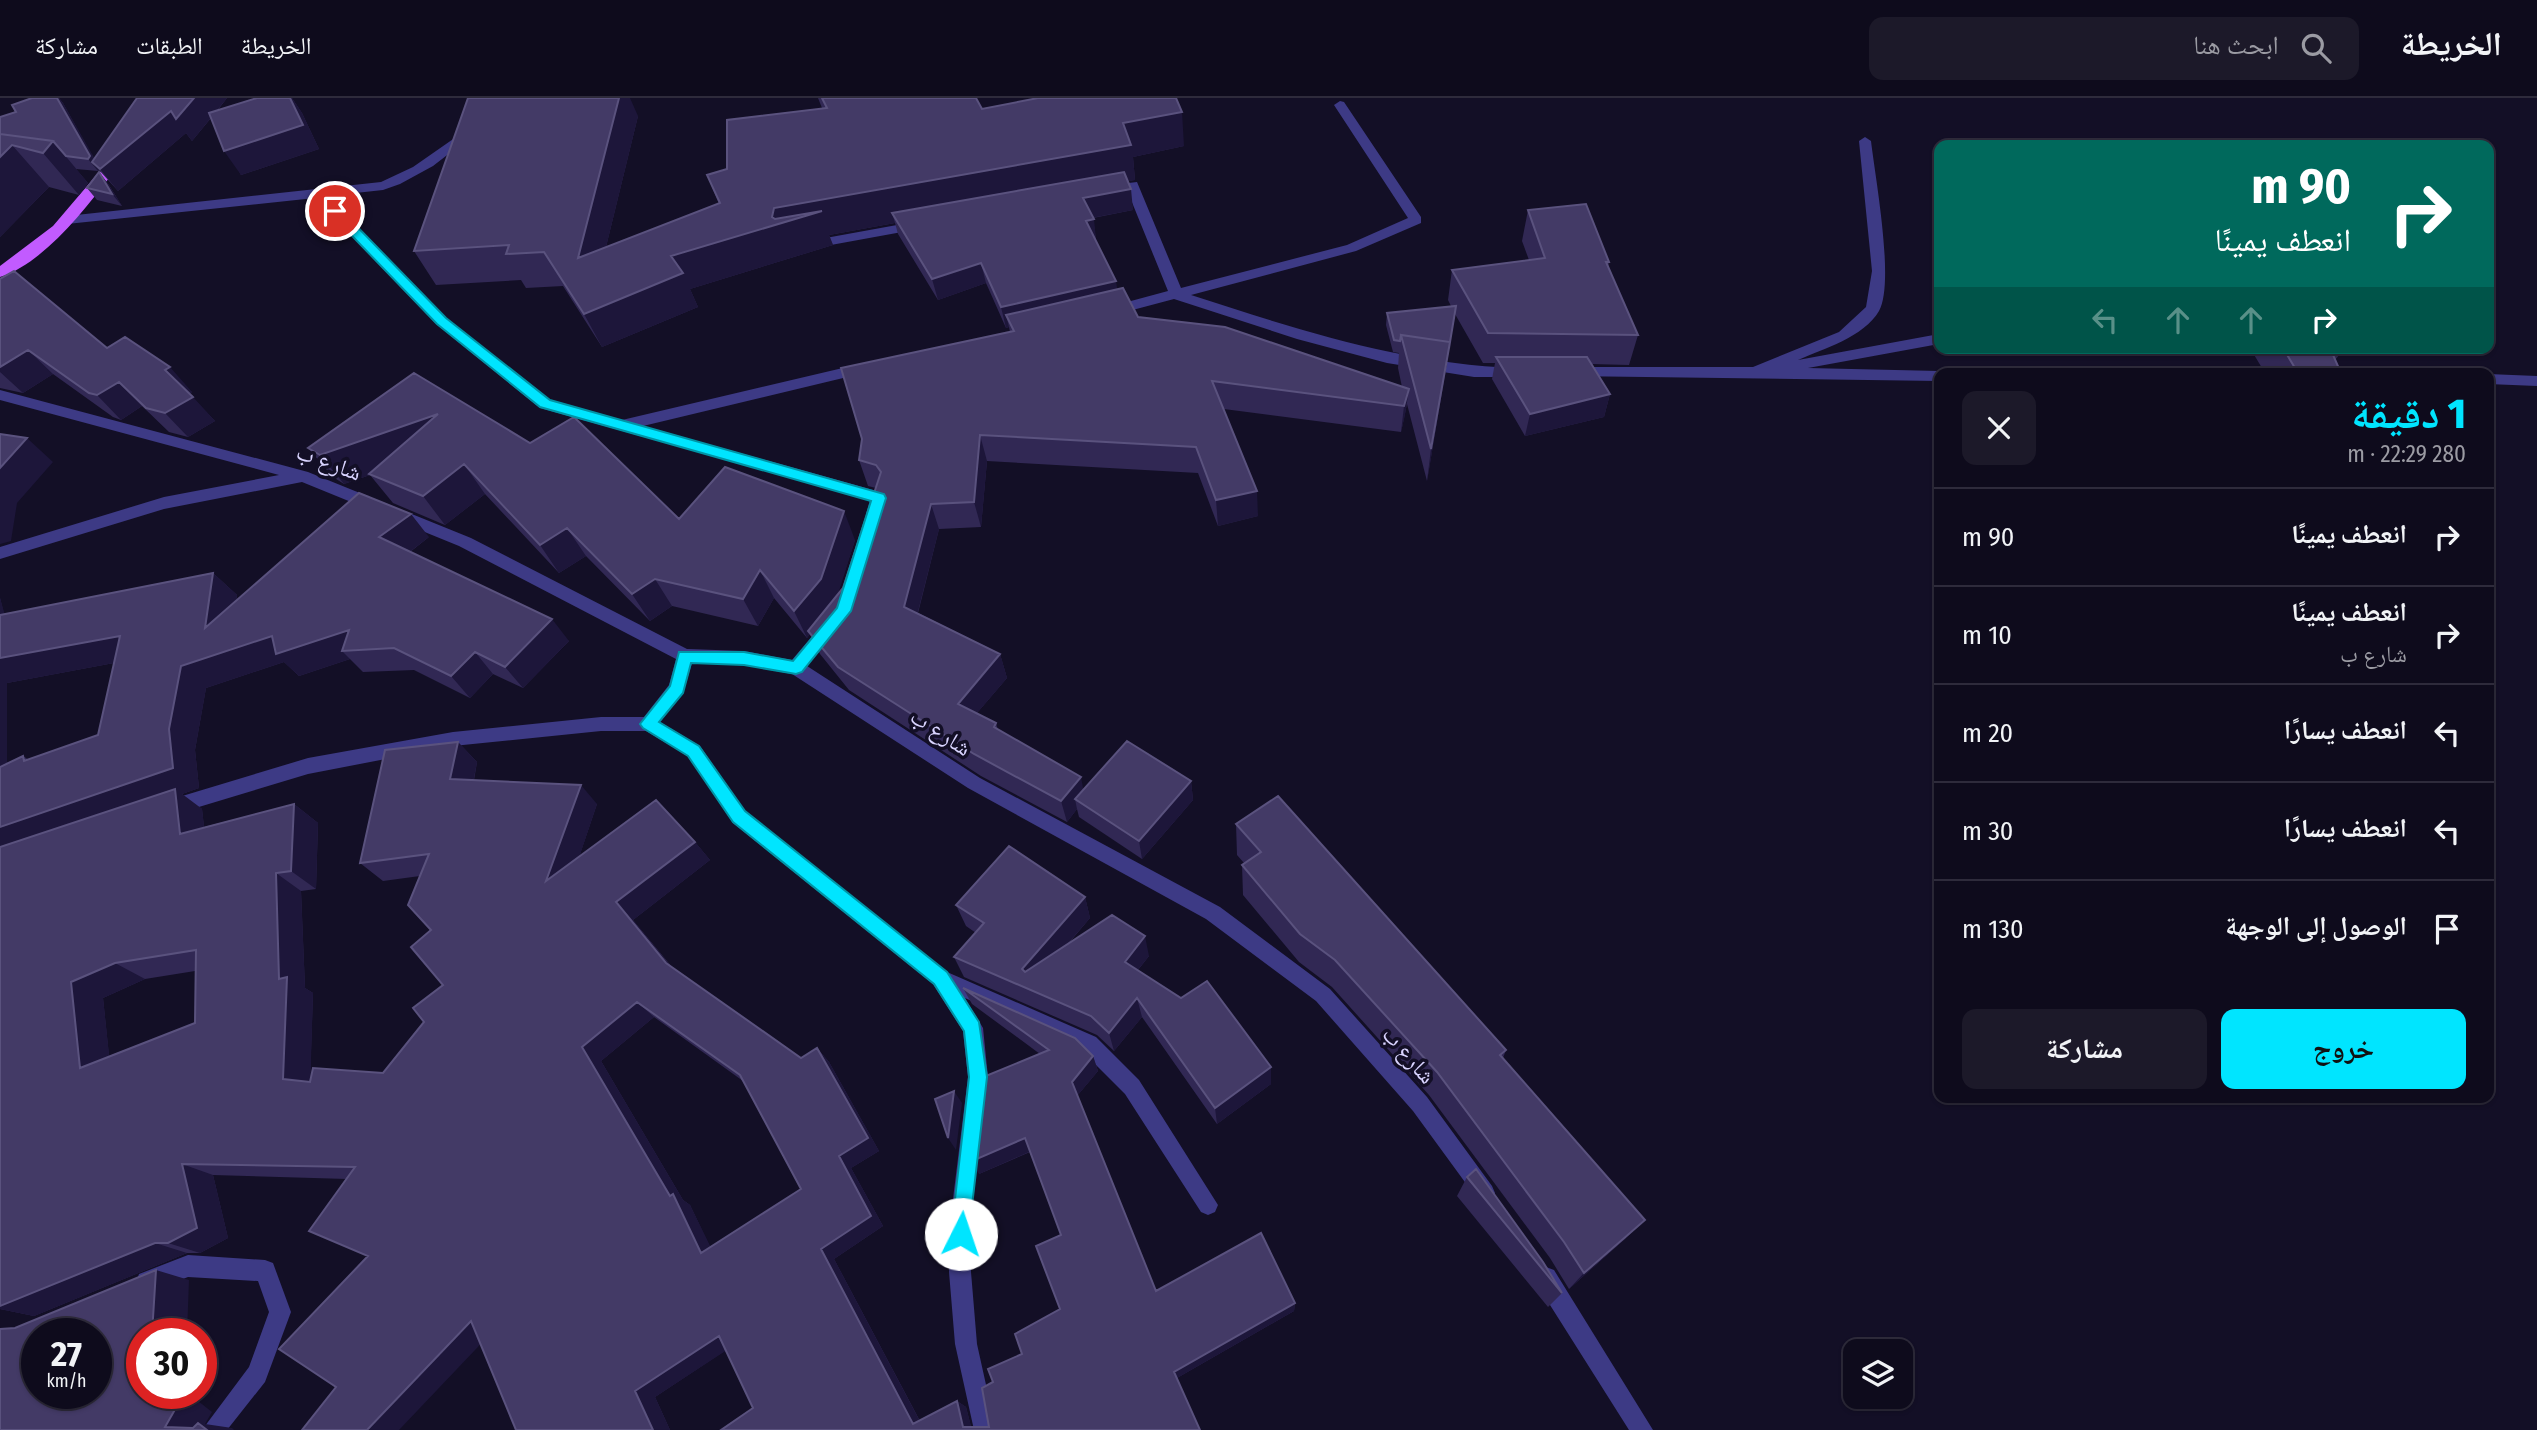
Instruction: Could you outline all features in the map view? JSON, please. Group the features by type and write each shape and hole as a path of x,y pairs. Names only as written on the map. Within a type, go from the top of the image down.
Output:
{"main road":[{"path":"0,272 34,253 67,220 100,174"}],"street":[{"path":"1096,314 1351,248 1416,220 1340,105"},
{"path":"67,220 383,186 408,177 432,163 480,122"},
{"path":"1753,373 1844,335 1873,309 1879,271 1865,141"},
{"path":"1091,192 1132,184 1177,295"},
{"path":"317,192 441,321 545,404 879,498 867,535"},
{"path":"792,248 928,223"},
{"path":"1177,295 1283,329 1406,363 1532,373"},
{"path":"1753,373 1934,340"},
{"path":"620,426 878,365"},
{"path":"1558,372 1934,376"},
{"path":"2494,379 2537,381"},
{"name":"شارع ب","path":"0,395 303,476 465,542 685,656 744,658 796,668 974,783 1213,913 1323,995 1420,1104 1492,1202"},
{"path":"0,553 164,503 303,476"},
{"path":"796,668 843,611"},
{"path":"648,724 677,688 685,656"},
{"path":"156,812 308,766 453,739 601,724 648,724 694,751 739,817 940,978 1089,1044 1132,1087 1208,1205"},
{"path":"940,978 973,1028 978,1077 961,1214 960,1272 966,1344 985,1430"},
{"path":"1532,1257 1642,1430"},
{"path":"125,1291 188,1266 265,1271 280,1312 257,1374 213,1430"}],"building":[{"path":"32,98 57,98 90,156 88,159 66,156 53,141 0,134 0,117 16,112 12,105"},
{"path":"137,98 194,98 176,119 171,111 100,169 92,162"},
{"path":"257,98 290,98 303,125 224,151 209,113"},
{"path":"468,98 619,98 578,258 720,203 707,175 727,169 727,120 827,108 822,98 976,98 982,109 1038,98 1176,98 1182,112 1123,123 1131,145 774,208 772,217 775,219 822,211 671,256 683,273 584,314 544,252 506,254 509,245 414,251"},
{"path":"0,134 53,141 43,153 12,145 0,157"},
{"path":"99,172 112,194 87,188"},
{"path":"1124,172 1131,189 1083,198 1094,219 1086,221 1116,281 1001,307 981,263 932,279 892,213"},
{"path":"1586,204 1609,262 1606,262 1638,335 1488,333 1452,270 1545,258 1528,210"},
{"path":"14,271 107,348 125,337 170,367 165,370 193,397 165,413 146,408 119,382 97,395 89,393 28,350 0,367 0,279"},
{"path":"1123,288 1138,317 1225,327 1409,389 1404,406 1212,381 1257,491 1216,500 1196,447 980,435 974,502 931,504 904,607 1000,654 958,704 996,723 994,727 1081,777 1061,801 974,754 838,667 808,631 843,588 881,472 876,465 859,460 862,439 841,368 1014,331 1006,315"},
{"path":"1456,306 1450,342 1401,335 1400,341 1394,340 1387,313"},
{"path":"1401,335 1450,342 1431,449"},
{"path":"2287,354 2333,354 2339,368 2295,368"},
{"path":"1496,357 1587,357 1610,394 1530,414"},
{"path":"414,373 530,443 574,417 679,519 725,467 844,511 821,579 794,611 760,570 743,599 655,579 632,594 567,528 540,545 464,464 423,496 369,474 438,414 320,455 308,448"},
{"path":"0,434 27,438 0,468"},
{"path":"359,493 411,514 379,537 552,619 505,667 475,652 451,676 394,648 342,651 349,630 276,654 272,636 181,666 169,729 173,768 0,827 0,767 23,756 24,761 98,735 120,636 0,658 0,615 213,573 205,628"},
{"path":"1127,741 1191,781 1139,841 1075,799"},
{"path":"458,742 450,779 581,785 546,881 656,800 695,842 616,902 666,963 801,1058 817,1048 868,1138 839,1156 871,1216 821,1249 913,1424 957,1401 963,1427 989,1427 982,1388 993,1382 988,1369 1022,1354 1015,1334 1060,1309 1036,1246 1061,1235 1025,1138 970,1162 981,1078 1049,1050 963,988 1075,1038 1093,1056 1072,1082 1156,1291 1261,1233 1295,1303 1174,1372 1200,1430 721,1430 753,1408 719,1336 635,1391 653,1430 516,1430 471,1321 367,1430 302,1430 336,1387 279,1349 368,1256 309,1231 355,1167 182,1164 197,1228 168,1243 155,1243 0,1306 0,847 175,789 180,834 294,804 291,871 276,873 279,979 287,977 283,1079 310,1082 313,1068 383,1073 424,1022 413,1008 443,985 411,947 431,930 408,905 429,854 360,863 385,750","holes":["196,950 195,1023 80,1068 71,982 115,963","637,1002 740,1075 801,1189 701,1253 673,1194 670,1196 582,1047"]},
{"path":"1278,796 1506,1050 1500,1055 1645,1220 1584,1273 1564,1242 1437,1072 1335,960 1300,934 1242,865 1261,852 1236,824"},
{"path":"1009,846 1085,897 1022,969 1025,972 1112,915 1145,936 1125,962 1181,998 1207,981 1271,1067 1215,1108 1137,998 1109,1033 1091,1016 954,957 984,923 956,905"},
{"path":"954,1091 948,1138 935,1099"},
{"path":"1476,1169 1543,1262 1562,1293 1467,1177"},
{"path":"156,1270 153,1318 126,1318 126,1409 175,1409 165,1427 193,1428 198,1423 207,1430 0,1430 0,1329 21,1326 21,1409 112,1409 112,1318 39,1318"}],"route":[{"path":"335,211 441,321 545,404 879,498 843,611 796,668 744,658 685,656 677,688 648,724 694,751 739,817 940,978 973,1028 978,1077 961,1214 961,1234"}]}
